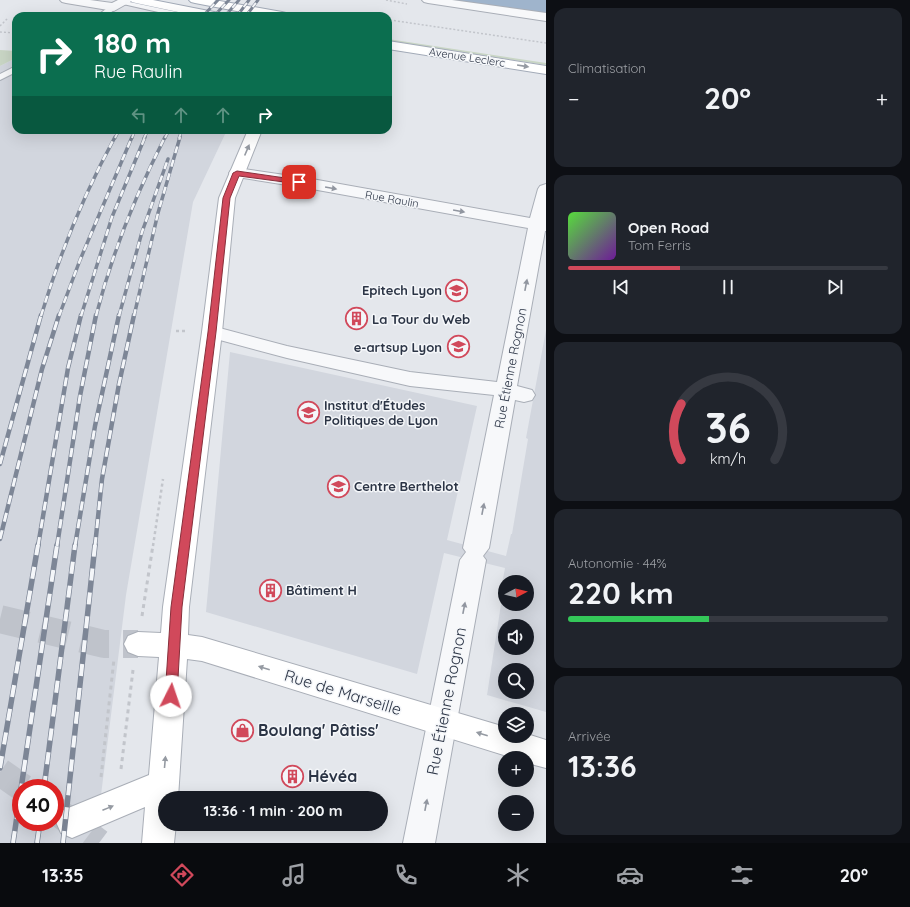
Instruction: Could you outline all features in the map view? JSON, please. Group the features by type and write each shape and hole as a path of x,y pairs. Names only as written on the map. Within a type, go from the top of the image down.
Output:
{"street":[{"path":"66,0 121,3"},
{"path":"136,0 196,12"},
{"path":"195,0 260,12"},
{"path":"428,0 546,17"},
{"name":"Avenue Leclerc","path":"392,34 483,48"},
{"name":"Avenue Leclerc","path":"392,46 546,70"},
{"path":"158,843 176,607 212,332 227,198 253,134"},
{"name":"Rue Raulin","path":"237,173 312,184 542,226"},
{"name":"Rue Étienne Rognon","path":"419,843 474,554 515,393 542,226 546,189"},
{"path":"212,332 287,352 410,379 488,387 515,393"},
{"name":"Rue de Marseille","path":"138,644 174,645 202,649 546,754"},
{"path":"72,822 163,784"}],"lane":[{"path":"107,12 121,3 166,12"},
{"path":"0,77 12,71"}],"path":[{"path":"0,26 8,18"},
{"path":"392,20 546,42"},
{"path":"0,32 12,33"},
{"path":"176,331 185,331"},
{"path":"101,782 114,658"}],"shaded area":[{"path":"12,60 12,134 225,134 193,202 126,595 95,843 0,843 0,66"},
{"name":"Centre Berthelot","path":"546,330 546,712 534,709 534,707 529,707 501,699 534,699 534,663 498,663 498,698 487,695 498,624 498,655 534,655 534,619 499,619 500,611 534,611 534,575 504,575 505,568 444,553 417,674 206,612 230,352 477,406 447,540 506,556 512,534 528,439 526,438"}],"green space":[{"path":"392,40 546,63 546,65 392,42"},
{"path":"0,50 12,51 12,60 0,66"}],"water":[{"path":"450,0 546,0 546,13"}],"tunnel":[{"path":"0,619 104,644 138,644"},
{"path":"0,772 12,780"},
{"path":"64,817 99,843"}],"railway":[{"path":"207,12 218,0"},
{"path":"218,12 229,0"},
{"path":"228,12 239,0"},
{"path":"240,12 249,0"},
{"path":"249,12 258,0"},
{"path":"115,138 117,134"},
{"path":"132,138 134,134"},
{"path":"144,138 146,134"},
{"path":"165,138 167,134"},
{"path":"179,138 180,134"},
{"path":"41,316 56,269 83,202 115,137"},
{"path":"59,316 80,260 132,137"},
{"path":"81,316 112,217 145,137"},
{"path":"96,316 109,269 117,247 144,180 165,137"},
{"path":"134,316 158,213 180,137"},
{"path":"119,316 142,232 168,159"},
{"path":"0,464 41,315"},
{"path":"0,539 42,369 59,315"},
{"path":"38,546 68,368 81,315"},
{"path":"57,546 80,396 96,315"},
{"path":"75,546 95,426 119,315"},
{"path":"95,546 102,479 119,384 134,315"},
{"path":"0,768 38,545"},
{"path":"13,843 57,545"},
{"path":"45,779 75,545"},
{"path":"63,843 95,545"},
{"path":"37,843 39,831"}],"place":[{"name":"Epitech Lyon","path":"457,290"},
{"name":"La Tour du Web","path":"356,319"},
{"name":"e-artsup Lyon","path":"458,347"},
{"name":"Institut d'Études Politiques de Lyon","path":"308,412"},
{"name":"Centre Berthelot","path":"338,486"},
{"name":"Bâtiment H","path":"270,590"},
{"name":"Boulang' Pâtiss'","path":"243,730"},
{"name":"Hévéa","path":"292,776"}],"route":[{"path":"171,696 176,607 212,332 227,198 237,173 299,182"}]}
